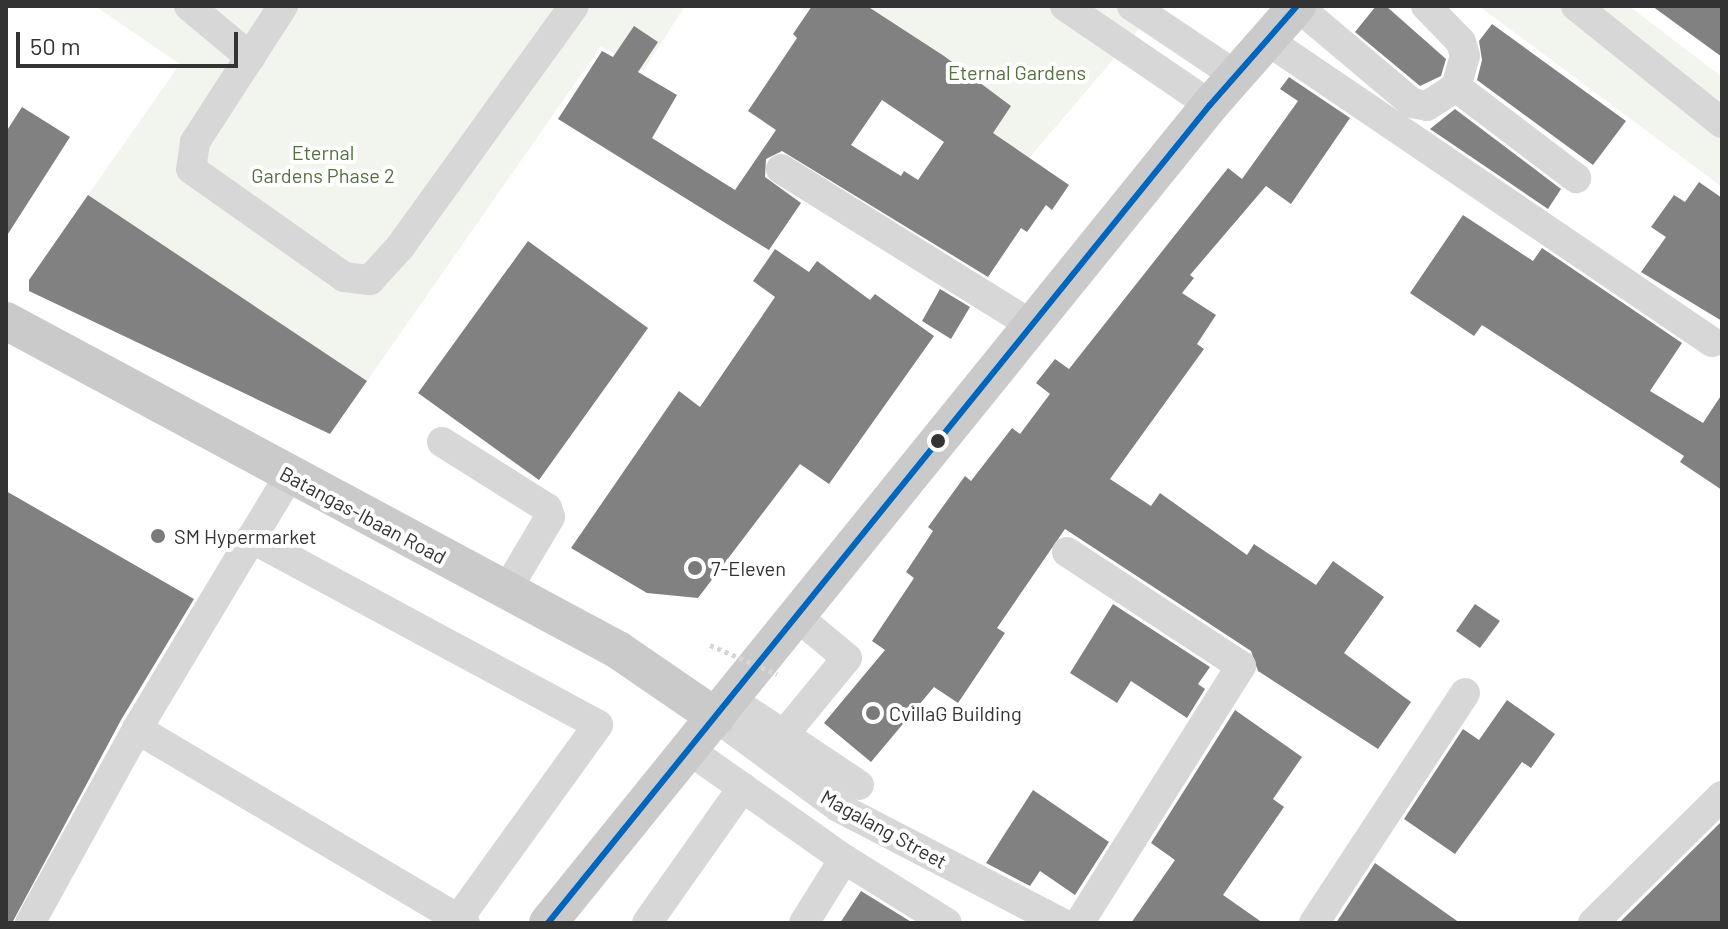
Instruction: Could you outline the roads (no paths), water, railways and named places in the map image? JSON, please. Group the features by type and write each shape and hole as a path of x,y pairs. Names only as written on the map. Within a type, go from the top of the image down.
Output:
{"main road":[{"path":"548,923 1210,105 1297,6"},
{"name":"Batangas-Ibaan Road","path":"6,321 723,708"}],"street":[{"path":"189,6 250,57"},
{"path":"283,6 195,142 191,169 344,277 370,280 400,247 574,6"},
{"path":"1065,6 1210,105"},
{"path":"1132,6 1235,75"},
{"path":"1297,6 1412,103 1427,106 1456,87 1463,72 1461,42 1426,6"},
{"path":"1576,6 1722,123"},
{"path":"1267,40 1712,342"},
{"path":"1456,87 1576,178"},
{"path":"781,169 1032,325"},
{"path":"442,442 547,508 550,517 506,591"},
{"path":"30,923 137,729 289,476"},
{"path":"137,729 459,922 598,725 251,538"},
{"path":"1067,552 1241,666 1079,923"},
{"path":"782,737 847,658 795,615"},
{"path":"1314,923 1465,693"},
{"path":"723,708 782,737 859,785"},
{"name":"Magalang Street","path":"723,708 838,807 1062,923"},
{"path":"689,750 844,859 947,923"},
{"path":"647,923 743,787"},
{"path":"1593,923 1722,796"},
{"path":"804,923 844,859"}],"place":[{"name":"SM Hypermarket","path":"158,536"},
{"name":"7-Eleven","path":"695,568"},
{"name":"CvillaG Building","path":"873,713"}],"park label":[{"name":"Eternal Gardens","path":"1017,72"},
{"name":"Eternal Gardens Phase 2","path":"323,164"}]}
